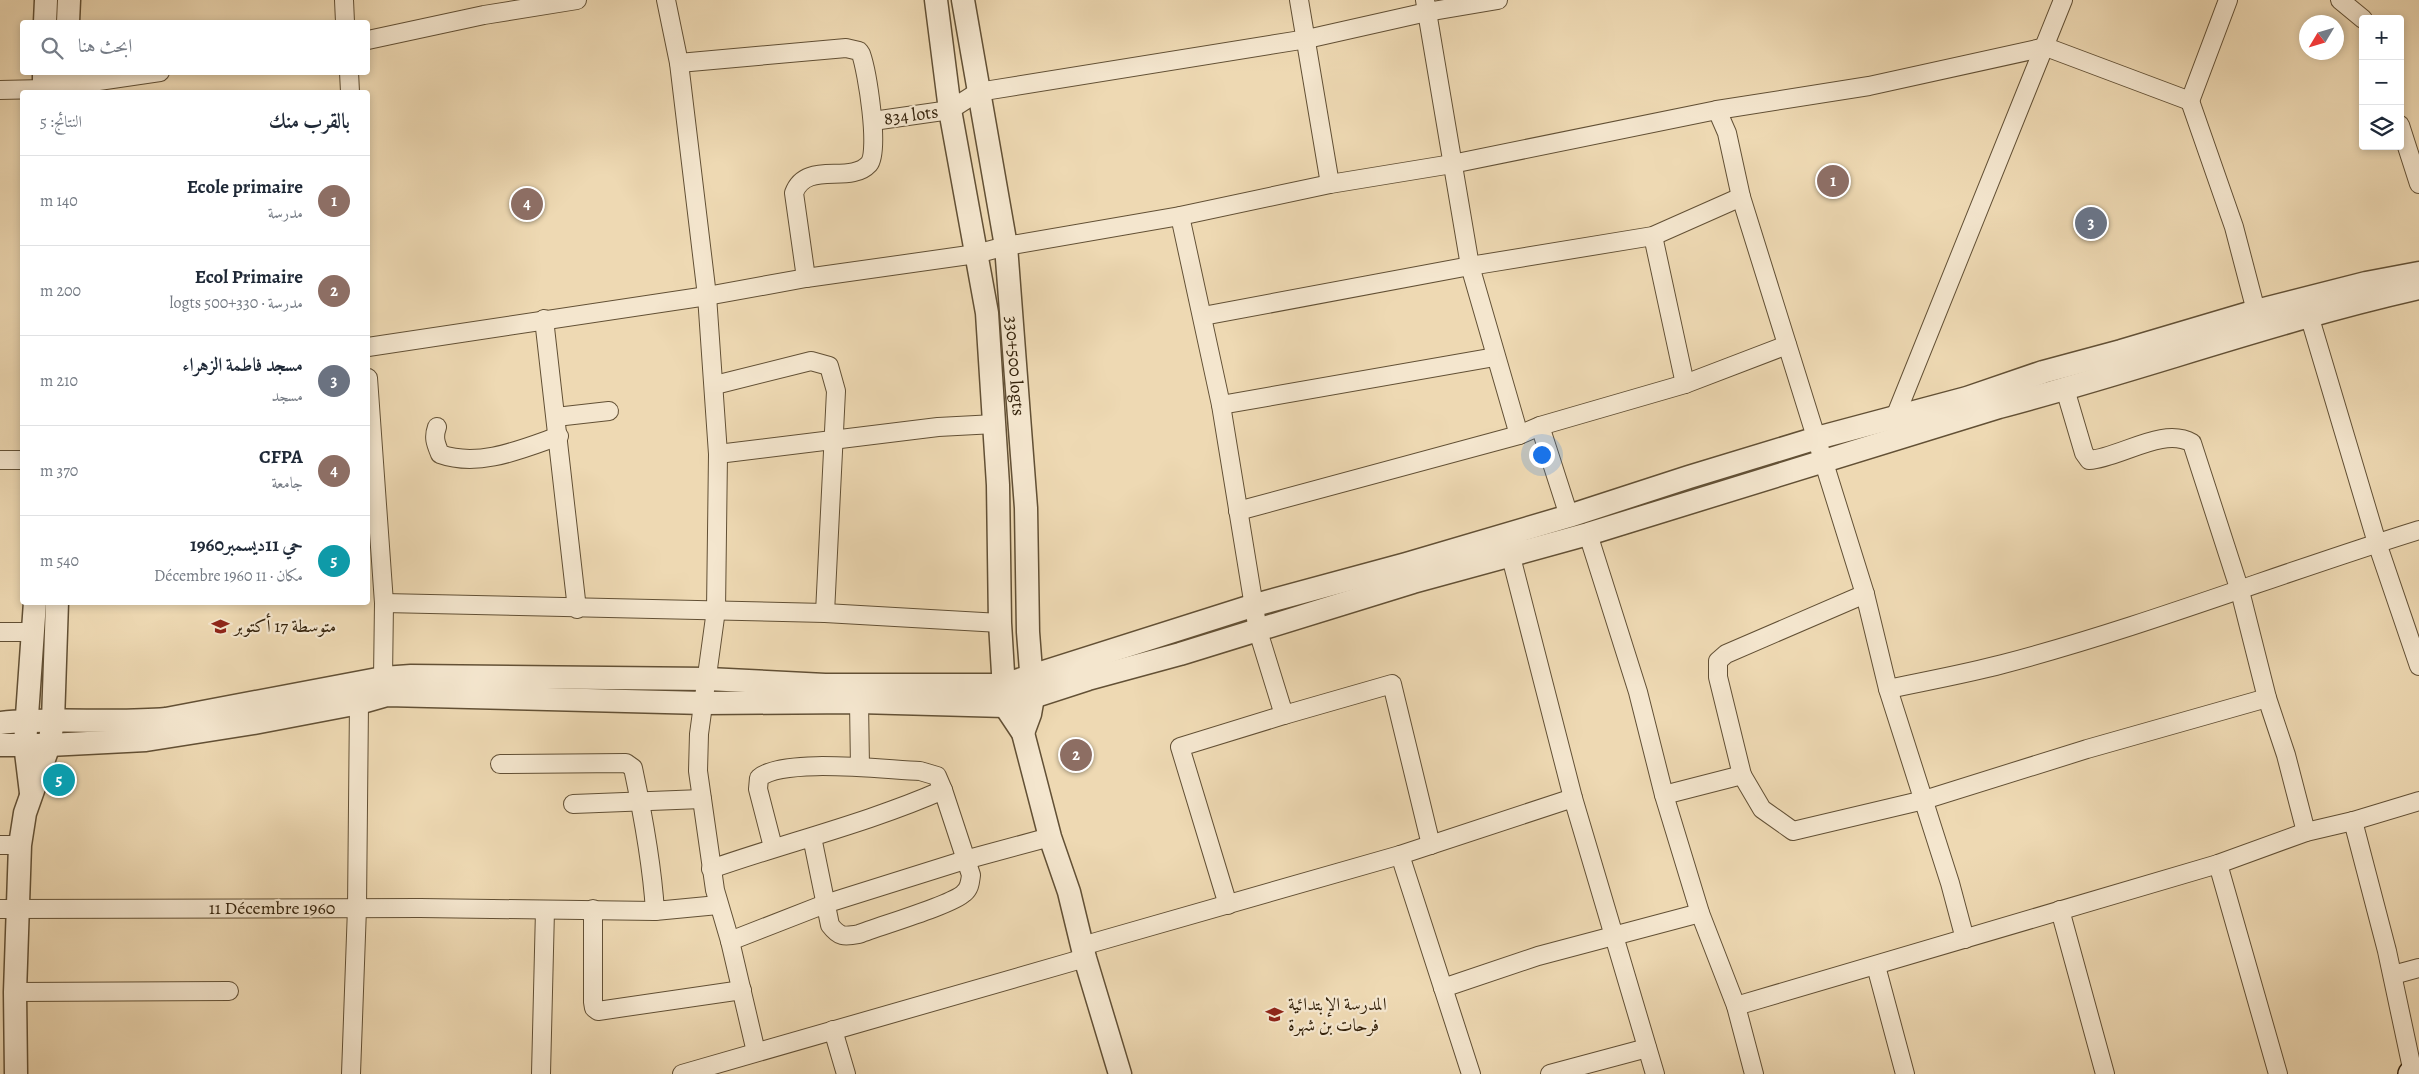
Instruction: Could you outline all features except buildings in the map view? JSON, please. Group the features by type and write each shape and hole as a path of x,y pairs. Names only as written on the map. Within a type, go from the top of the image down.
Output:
{"street":[{"path":"45,20 46,0"},
{"path":"68,0 68,20"},
{"path":"344,0 345,20"},
{"path":"370,40 484,15 577,0"},
{"path":"666,0 679,63 707,296 715,385 718,454 716,610 699,734 698,771 711,869 718,905 730,941 756,1052"},
{"path":"936,0 950,110 987,313 995,424 1000,623 1004,696 1024,733 1050,837 1068,892 1120,1074"},
{"name":"330+500 logts","path":"963,0 1006,246 1026,508 1032,687 1030,714 1024,733"},
{"path":"1299,0 1330,184"},
{"path":"950,110 978,92 1307,39 1426,6 1498,0"},
{"path":"1895,417 2063,0"},
{"path":"2228,0 2190,101 2234,227 2256,311"},
{"path":"2340,0 2359,16"},
{"path":"1426,6 1470,266 1519,435"},
{"path":"370,347 707,296 806,278 976,254 1006,246 1180,216 1330,184 1452,164 1716,110 1870,86 2046,46 2190,101"},
{"path":"679,63 853,48 859,51 863,60 872,121 872,156 869,164 859,170 810,176 802,180 796,188 794,193 806,278"},
{"path":"0,90 134,75"},
{"path":"349,75 350,90"},
{"name":"834 lots","path":"872,121 950,110"},
{"path":"1716,110 1727,133 1741,197 1865,594 1888,689 1966,939"},
{"path":"2404,137 2419,184"},
{"path":"1203,316 1470,266 1653,236 1741,197"},
{"path":"1180,216 1203,316 1220,405 1258,631 1284,715"},
{"path":"1653,236 1685,384"},
{"path":"1032,687 1088,679 1258,631 1510,553 1588,534 1823,461 2052,385 2183,334 2256,311 2366,283 2419,273"},
{"path":"0,723 27,720 141,722 385,687 704,703 859,702 1004,696 1255,605 1406,564 1569,516 1817,438 1967,398 2052,385 2309,315 2419,288"},
{"path":"2309,315 2377,543 2418,657"},
{"path":"544,319 559,436 577,609"},
{"path":"1238,510 1519,435 1540,426 1685,384 1787,345"},
{"path":"1220,405 1495,357"},
{"path":"715,385 811,361 824,363 832,371 836,391 835,441 825,613"},
{"path":"2052,385 2089,460 2165,438 2185,439 2192,443 2240,591 2267,698 2286,755 2306,832"},
{"path":"370,406 384,604 385,687"},
{"path":"556,417 609,411"},
{"path":"718,454 967,425 995,424"},
{"path":"1540,426 1569,516"},
{"path":"437,427 434,434 440,454 451,458 505,455 559,436"},
{"path":"0,460 20,460"},
{"path":"1888,689 2002,664 2240,591 2419,530"},
{"path":"1588,534 1638,692 1664,795 1700,913 1736,1006 1754,1074"},
{"path":"1510,553 1573,798 1655,1074"},
{"path":"1865,594 1726,654 1718,661 1718,678 1742,775 1762,809 1793,831 1924,800 2087,749 2267,698"},
{"path":"384,604 825,613 1000,623"},
{"path":"31,796 25,744 35,605"},
{"path":"16,1074 16,992 9,909 10,845 31,796 49,745 54,721 57,605"},
{"path":"0,632 34,632"},
{"path":"0,745 49,745 146,740 254,723 359,703 385,687 411,676 708,679 1004,696"},
{"path":"1228,905 1180,747 1284,715 1392,684 1431,845"},
{"path":"859,702 860,767"},
{"path":"351,1074 357,908 359,703"},
{"path":"500,764 626,763 633,768 647,842 655,912"},
{"path":"773,847 758,789 759,778 767,771 782,768 860,767 920,771 937,776 943,790 971,875 969,887 963,894 859,934 845,936 837,934 830,925 812,837"},
{"path":"1664,795 1742,775"},
{"path":"711,869 773,847 812,837 943,790"},
{"path":"682,1074 833,1030 1228,905 1400,855 1573,798"},
{"path":"573,804 702,799"},
{"path":"1736,1006 2218,864 2306,832 2353,822 2419,801"},
{"path":"2353,822 2392,975 2414,1073"},
{"path":"730,941 825,904 965,860 1050,837"},
{"path":"1400,855 1471,1074"},
{"path":"2218,864 2278,1074"},
{"name":"11 Décembre 1960","path":"9,909 357,908 655,912 718,905"},
{"path":"541,1074 545,910"},
{"path":"593,910 592,1002 594,1008 598,1011 742,990"},
{"path":"2060,910 2105,1074"},
{"path":"1443,988 1538,956 1614,938 1700,913"},
{"path":"1876,966 1905,1074"},
{"path":"2392,975 2419,968"},
{"path":"16,992 229,991"},
{"path":"833,1030 846,1074"},
{"path":"1550,1074 1647,1048"}],"place":[{"name":"Ecole primaire","path":"1833,181"},
{"name":"CFPA","path":"527,204"},
{"name":"مسجد فاطمة الزهراء","path":"2091,223"},
{"name":"متوسطة 17 أكتوبر","path":"220,626"},
{"name":"Ecol Primaire","path":"1076,755"},
{"name":"حي 11ديسمبر1960","path":"59,780"},
{"name":"المدرسة الإبتدائية فرحات بن شهرة","path":"1274,1014"}]}
